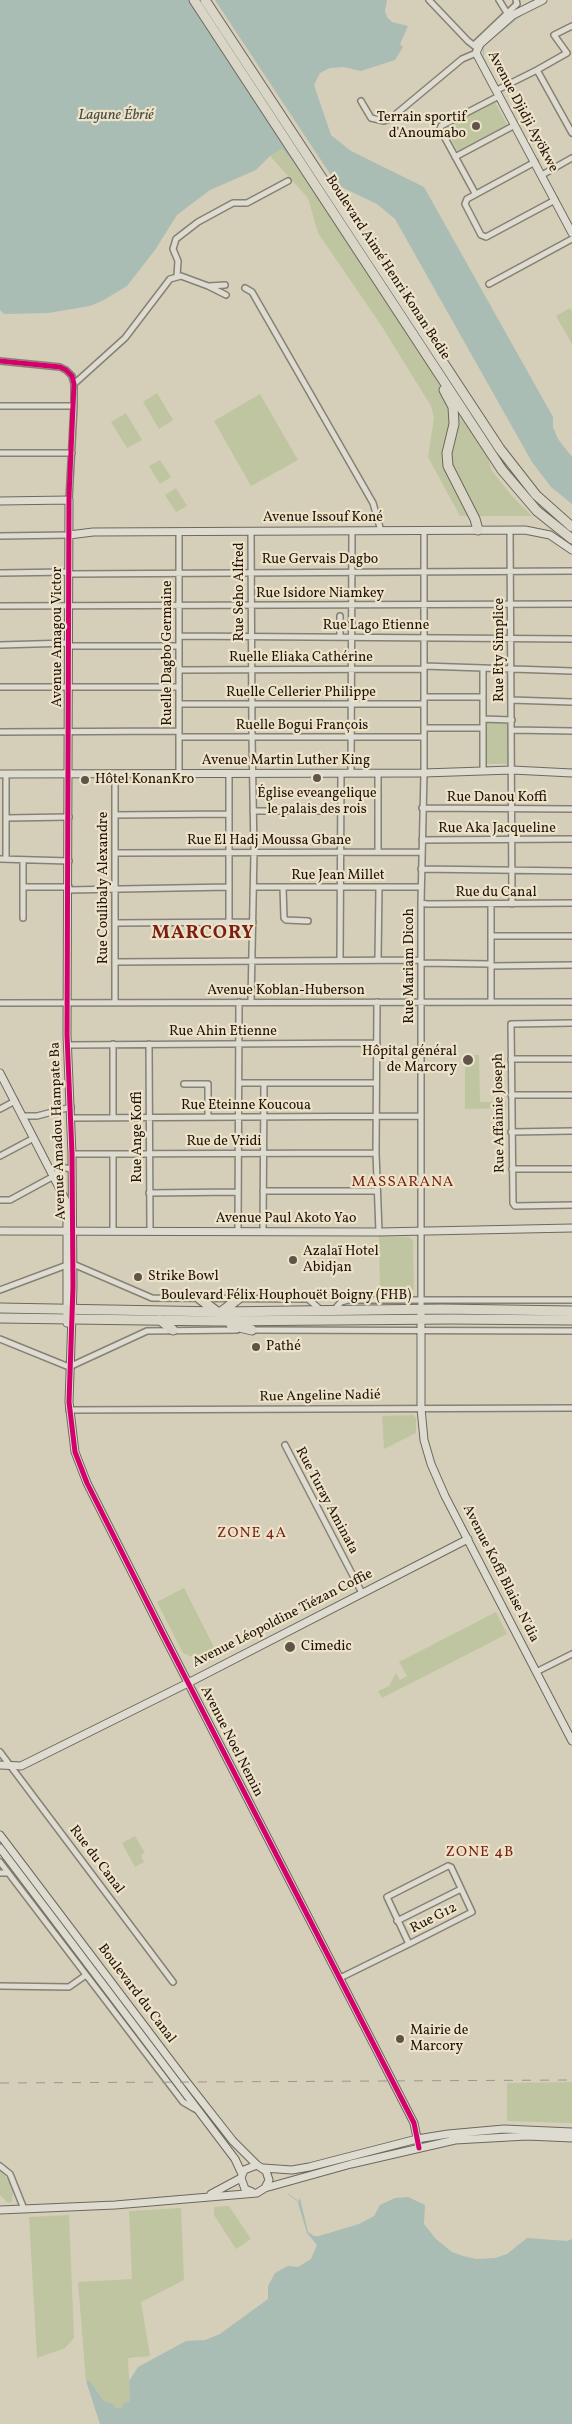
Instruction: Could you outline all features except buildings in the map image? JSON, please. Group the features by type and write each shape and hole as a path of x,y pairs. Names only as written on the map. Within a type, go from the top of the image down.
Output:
{"highway":[{"name":"Boulevard Aimé Henri Konan Bedie","path":"194,0 510,464 536,495 572,527"},
{"name":"Boulevard Aimé Henri Konan Bedie","path":"205,0 421,344 511,482 537,511 572,539"},
{"path":"421,344 453,407 454,424 447,453 448,466 475,519 478,530"},
{"path":"200,1299 218,1315 252,1330"},
{"path":"218,1315 238,1299"},
{"name":"Boulevard Félix Houphouët Boigny (FHB)","path":"0,1308 70,1308 218,1315 421,1314 572,1310"},
{"name":"Boulevard Félix Houphouët Boigny (FHB)","path":"0,1318 70,1320 160,1319 333,1310 572,1320"},
{"path":"160,1319 173,1330"}],"street":[{"path":"429,0 476,48"},
{"path":"499,0 507,13"},
{"path":"361,101 371,118 384,121 390,119 476,48 517,4 516,0"},
{"name":"Avenue Djidji Ayökwe","path":"542,0 513,15 476,48 572,233"},
{"path":"475,194 441,131 441,126 537,70 569,54 554,35 572,26"},
{"path":"537,70 572,133"},
{"path":"455,157 515,125"},
{"path":"542,175 572,158"},
{"path":"535,162 475,194 467,199 465,204 483,238 555,200"},
{"path":"177,276 178,261 173,249 176,240 198,222 233,203 247,203 288,182"},
{"path":"489,284 572,240"},
{"path":"177,276 208,286 226,295"},
{"path":"74,384 125,338 163,286 177,276"},
{"path":"208,286 226,285"},
{"path":"245,288 252,292 373,503 381,531"},
{"path":"0,361 60,367 72,376 74,384 69,498 0,501"},
{"path":"0,406 74,406"},
{"path":"0,453 72,453"},
{"name":"Avenue Amagou Victor","path":"69,498 69,774"},
{"path":"352,530 352,773"},
{"name":"Rue Mariam Dicoh","path":"421,1314 421,869 424,773 424,530"},
{"name":"Avenue Issouf Koné","path":"69,535 93,532 510,530 542,532 572,550"},
{"name":"Rue Ety Simplice","path":"510,530 512,904"},
{"name":"Rue Seho Alfred","path":"251,1002 254,887 251,670 252,531"},
{"name":"Ruelle Dagbo Germaine","path":"178,773 179,532"},
{"path":"0,536 69,535"},
{"name":"Rue Gervais Dagbo","path":"0,573 424,570 572,571"},
{"name":"Rue Isidore Niamkey","path":"0,606 572,604"},
{"path":"340,616 340,637"},
{"name":"Rue Lago Etienne","path":"179,636 572,639"},
{"path":"0,645 179,646"},
{"path":"483,668 483,771"},
{"name":"Ruelle Eliaka Cathérine","path":"179,670 511,668 514,671 572,671"},
{"path":"0,687 179,686"},
{"path":"424,697 483,697"},
{"path":"512,700 572,702"},
{"name":"Ruelle Cellerier Philippe","path":"179,704 424,704"},
{"path":"483,719 512,720"},
{"path":"424,728 483,728"},
{"path":"512,730 572,731"},
{"name":"Ruelle Bogui François","path":"0,732 351,738 424,736"},
{"name":"Avenue Martin Luther King","path":"3,774 424,773 512,770 572,773"},
{"path":"229,773 229,922"},
{"path":"340,960 341,773"},
{"path":"378,773 378,852"},
{"path":"3,774 6,818 3,859 68,861"},
{"name":"Avenue Amadou Hampate Ba","path":"69,774 68,1045 72,1154 70,1308"},
{"name":"Rue Coulibaly Alexandre","path":"115,774 115,1003"},
{"name":"Rue Danou Koffi","path":"422,808 572,809"},
{"path":"253,811 341,811"},
{"path":"115,815 229,814"},
{"path":"6,818 69,817"},
{"name":"Rue Aka Jacqueline","path":"422,840 572,839"},
{"name":"Rue El Hadj Moussa Gbane","path":"116,853 422,852"},
{"path":"23,860 24,918"},
{"path":"421,869 572,871"},
{"path":"24,886 116,889 229,887"},
{"name":"Rue Jean Millet","path":"254,887 421,887"},
{"path":"283,887 284,918 286,920 308,921"},
{"path":"378,960 379,887"},
{"name":"Rue du Canal","path":"421,903 572,903"},
{"path":"491,904 491,1002"},
{"path":"116,923 253,922"},
{"path":"491,936 572,936"},
{"path":"116,962 378,960 491,965 572,965"},
{"path":"238,1231 239,1002"},
{"path":"377,1002 376,1153 379,1232"},
{"name":"Avenue Koblan-Huberson","path":"0,1003 572,1002"},
{"name":"Rue Affainie Joseph","path":"572,1023 511,1023 511,1132 514,1205 572,1205"},
{"name":"Rue Ahin Etienne","path":"68,1045 377,1043"},
{"path":"113,1044 113,1118"},
{"name":"Rue Ange Koffi","path":"149,1044 150,1230"},
{"path":"511,1059 572,1059"},
{"name":"Avenue Amadou Hampate Ba","path":"0,1074 67,1203 70,1230"},
{"path":"239,1083 376,1083"},
{"path":"263,1231 264,1083"},
{"path":"184,1084 208,1084 208,1117"},
{"path":"511,1095 572,1095"},
{"path":"0,1108 14,1101"},
{"path":"22,1116 37,1116 71,1107"},
{"name":"Rue Eteinne Koucoua","path":"71,1118 421,1116"},
{"path":"511,1132 572,1131"},
{"path":"0,1156 34,1138"},
{"name":"Rue de Vridi","path":"72,1154 376,1153"},
{"path":"113,1154 113,1230"},
{"path":"0,1200 10,1200 54,1176 60,1168 72,1170"},
{"path":"512,1169 572,1169"},
{"path":"262,1191 377,1191"},
{"path":"150,1193 238,1192"},
{"name":"Avenue Paul Akoto Yao","path":"0,1231 379,1232 572,1228"},
{"path":"0,1290 70,1264 152,1298 308,1299 322,1310"},
{"path":"333,1310 341,1302 348,1300 421,1298 572,1300"},
{"name":"Avenue Noel Nemin","path":"70,1308 69,1410 75,1452 87,1483 414,2123 419,2148"},
{"name":"Avenue Koffi Blaise N'dia","path":"421,1314 424,1440 431,1464 572,1741"},
{"path":"0,1339 69,1368 147,1331 572,1331"},
{"name":"Rue Angeline Nadié","path":"69,1410 572,1408"},
{"name":"Rue Turay Aminata","path":"284,1445 362,1593"},
{"name":"Avenue Léopoldine Tiézan Coffie","path":"0,1765 21,1766 188,1683 468,1539"},
{"path":"536,1672 572,1654"},
{"name":"Rue du Canal","path":"0,1752 173,1982"},
{"name":"Boulevard du Canal","path":"0,1835 186,2081 234,2141 260,2166"},
{"name":"Boulevard du Canal","path":"0,1848 235,2159 241,2176"},
{"name":"Boulevard du Canal","path":"0,1862 183,2102 198,2110"},
{"name":"Rue G12","path":"340,1978 471,1913 472,1910 451,1867 448,1866 388,1895 386,1900 408,1944"},
{"path":"0,1873 8,1873"},
{"name":"Rue G12","path":"397,1920 461,1888"},
{"path":"0,1986 68,1987 86,1975"},
{"path":"206,2196 232,2185 248,2167 260,2166 292,2170 309,2168 417,2139 504,2129 572,2132"},
{"path":"0,2210 115,2205 259,2192 265,2188 419,2148 493,2136 572,2138"},
{"path":"0,2166 10,2174 24,2210"},
{"path":"260,2166 269,2180 265,2188"},
{"path":"241,2176 242,2186 252,2192"}],"green space":[{"name":"Terrain sportif d'Anoumabo","path":"494,100 507,125 458,152 445,127"},
{"path":"282,149 296,163 417,346 488,459 492,471 512,496 532,516 460,516 428,457 434,418 431,406 381,325 318,233 308,198 270,156"},
{"path":"570,308 572,312 572,344 556,316"},
{"path":"157,393 173,420 159,429 143,402"},
{"path":"260,394 298,460 251,486 214,421"},
{"path":"126,413 142,440 127,448 111,422"},
{"path":"160,460 171,477 160,484 149,466"},
{"path":"176,488 187,506 176,512 165,495"},
{"path":"485,722 509,722 509,764 485,764"},
{"path":"465,1055 479,1055 480,1102 506,1102 506,1108 465,1109"},
{"path":"379,1236 409,1237 413,1240 414,1289 408,1294 380,1295"},
{"path":"413,1415 416,1418 416,1433 384,1449 382,1416"},
{"path":"184,1588 218,1655 204,1662 183,1653 157,1602"},
{"path":"496,1612 507,1634 382,1698 378,1691 389,1686 396,1673 400,1680 407,1676 399,1662"},
{"path":"135,1836 145,1853 141,1855 144,1862 135,1867 122,1843"},
{"path":"572,2082 572,2123 507,2121 507,2083"},
{"path":"0,2169 10,2182 13,2191 12,2202 8,2203 0,2195"},
{"path":"229,2206 251,2239 236,2249 214,2215 214,2207"},
{"path":"181,2208 184,2280 141,2302 150,2356 128,2358 130,2401 122,2408 114,2408 114,2404 104,2401 90,2381 86,2381 78,2282 132,2279 129,2211"},
{"path":"69,2215 74,2338 65,2348 37,2358 29,2217"}],"water":[{"name":"Lagune Ébrié","path":"0,0 387,0 385,11 387,17 392,22 408,26 400,44 403,47 395,60 361,71 343,67 330,68 320,73 314,85 331,135 351,151 424,187 553,417 553,427 558,439 572,457 572,504 551,487 532,462 395,219 377,204 293,161 282,149 270,156 256,170 210,190 177,215 155,250 127,286 102,301 90,306 48,313 4,314 0,310"},
{"path":"408,2197 425,2205 424,2224 436,2239 452,2252 463,2256 476,2259 495,2258 507,2254 527,2238 567,2241 572,2239 572,2424 100,2424 86,2381 90,2381 104,2401 114,2404 115,2408 122,2408 123,2403 130,2401 129,2381 138,2367 186,2341 205,2340 220,2334 268,2299 268,2286 275,2273 288,2266 298,2267 311,2259 317,2245 307,2233 298,2203 300,2198 308,2232 314,2236 319,2236 359,2224 374,2216 380,2205 395,2198"}],"pier":[{"path":"188,0 215,0 340,189 297,166"}],"waterway":[{"path":"490,40 522,15"},
{"path":"487,43 484,45 483,57 487,64"},
{"path":"488,67 498,86"},
{"path":"288,2194 298,2201"}],"railway":[{"path":"0,2083 572,2080"}],"cycle path":[{"path":"0,361 60,367 72,376 74,384 69,496 67,1035 72,1154 73,1287 69,1402 75,1452 87,1483 161,1630 414,2123 419,2148"}],"place":[{"name":"Terrain sportif d'Anoumabo","path":"476,126"},
{"name":"Église eveangelique le palais des rois","path":"317,778"},
{"name":"Hôtel KonanKro","path":"85,780"},
{"name":"Hôpital général de Marcory","path":"468,1060"},
{"name":"Azalaï Hotel Abidjan","path":"293,1260"},
{"name":"Strike Bowl","path":"138,1277"},
{"name":"Pathé","path":"256,1347"},
{"name":"Cimedic","path":"290,1647"},
{"name":"Mairie de Marcory","path":"400,2039"}],"district":[{"name":"MARCORY","path":"203,935"},
{"name":"MASSARANA","path":"403,1183"},
{"name":"ZONE 4A","path":"252,1534"},
{"name":"ZONE 4B","path":"480,1853"}]}
